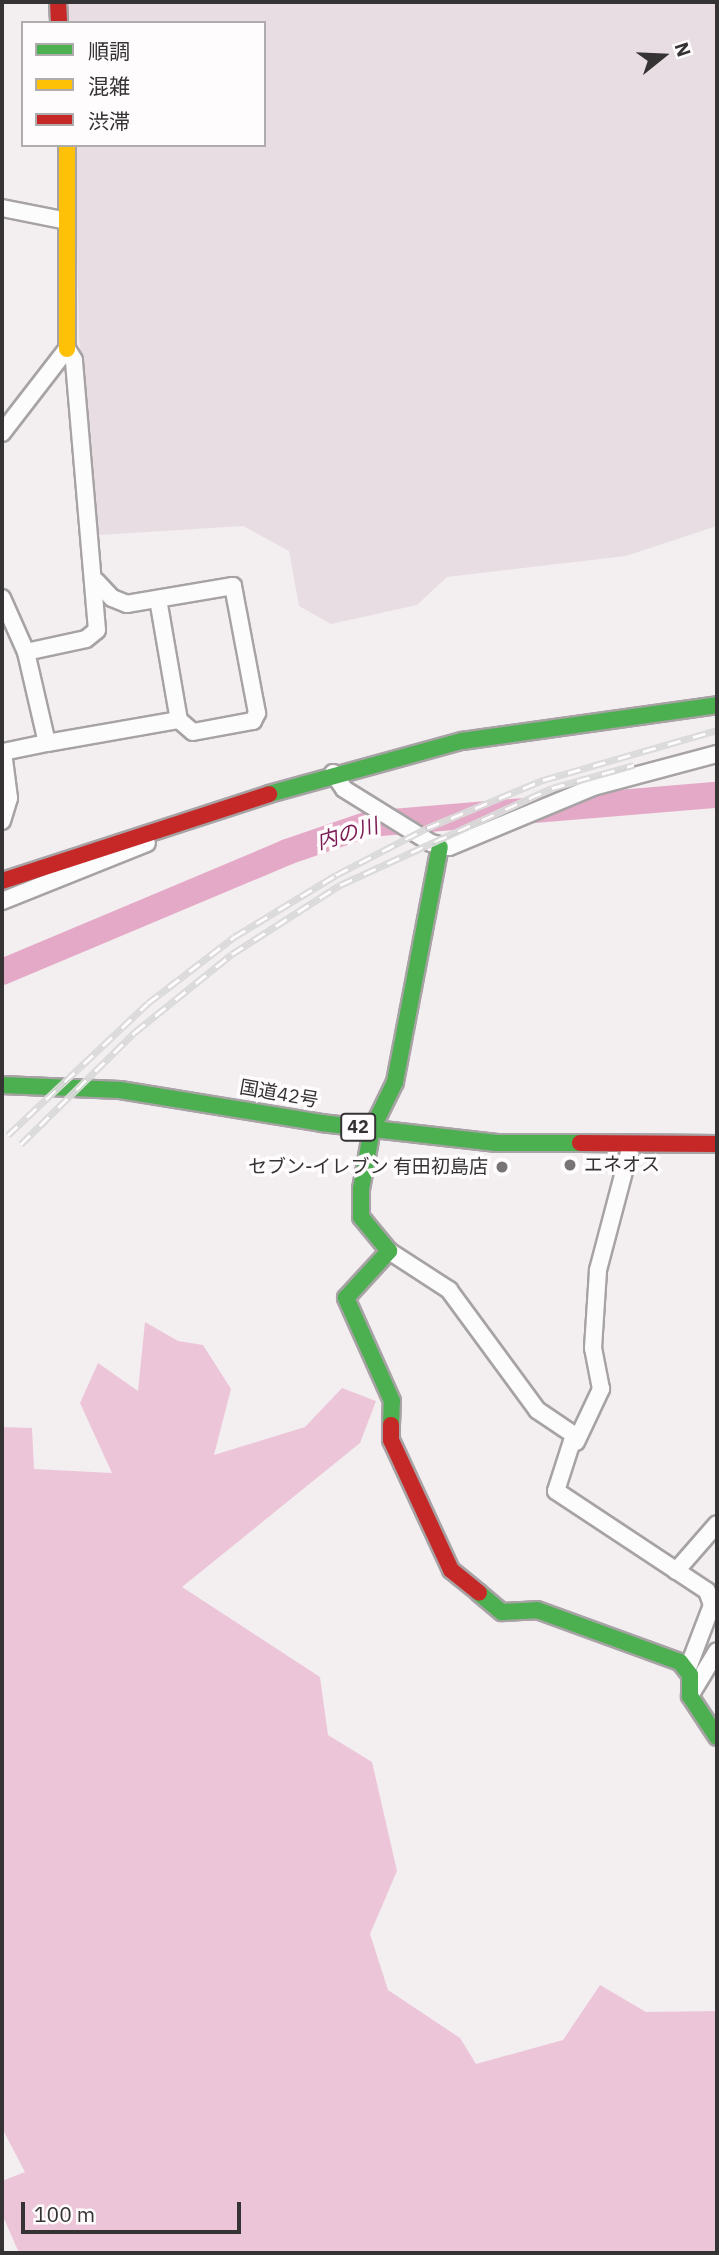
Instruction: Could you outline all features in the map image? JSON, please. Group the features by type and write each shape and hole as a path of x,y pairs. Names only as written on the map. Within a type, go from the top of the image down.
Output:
{"main road":[{"path":"58,2 60,21"},
{"path":"67,147 67,349"},
{"path":"2,881 177,821 333,773 462,741 717,705"},
{"path":"440,846 433,917 395,1082 372,1129 361,1217 389,1251 357,1282 346,1298 347,1308 368,1338 380,1366 392,1401 391,1440 446,1564 502,1612 537,1609 688,1668 690,1696 717,1737"},
{"name":"国道42号","path":"2,1085 120,1090 372,1129 497,1143 717,1144"}],"street":[{"path":"2,208 67,221"},
{"path":"2,433 67,349 74,360 96,581 94,634 26,652"},
{"path":"96,581 119,603 233,586 257,713 253,721 193,732 179,720 158,599"},
{"path":"2,597 26,652 47,743"},
{"path":"2,821 9,798 2,752 179,720"},
{"path":"333,773 344,789 440,846 593,787 717,754"},
{"path":"2,901 141,847 177,821"},
{"path":"631,1145 598,1270 593,1348 601,1389 554,1484 556,1490 707,1591 712,1605 688,1668"},
{"path":"389,1251 449,1290 532,1403 576,1442"},
{"path":"676,1571 717,1524"},
{"path":"690,1696 717,1651"}],"shaded area":[{"path":"65,2 717,2 717,526 626,556 447,577 417,605 331,624 299,606 289,551 243,526 99,535 79,338 75,147 266,147 266,21 67,21"},
{"path":"145,1322 178,1341 203,1345 231,1389 214,1455 305,1427 342,1388 376,1401 360,1443 182,1587 320,1677 328,1735 372,1762 397,1871 370,1934 388,1990 460,2038 476,2064 563,2040 600,1985 646,2012 717,2011 717,2253 19,2253 2,2214 2,2181 25,2172 2,2128 2,1427 32,1428 34,1469 112,1473 80,1403 98,1363 138,1391"}],"waterway":[{"name":"内の川","path":"2,972 287,852 369,824 717,795"}],"railway":[{"path":"8,1135 148,1003 234,937 336,875 427,828 543,780 717,730"},
{"path":"21,1144 135,1032 232,954 340,885 552,788 634,765"}],"traffic: fast":[{"path":"269,794 462,741 717,705"},
{"path":"391,1425 392,1401 346,1298 389,1251 361,1217 361,1189 372,1129 395,1082 440,847"},
{"path":"2,1085 120,1090 321,1123 497,1143 580,1143"},
{"path":"479,1593 502,1612 537,1610 680,1662 690,1675 690,1696 717,1737"}],"traffic: slow":[{"path":"67,147 67,349"}],"traffic: jam":[{"path":"58,2 59,21"},
{"path":"2,881 269,794"},
{"path":"580,1143 717,1144"},
{"path":"391,1425 391,1440 451,1570 479,1593"}],"place":[{"name":"エネオス","path":"570,1165"},
{"name":"セブン-イレブン 有田初島店","path":"502,1167"}]}
